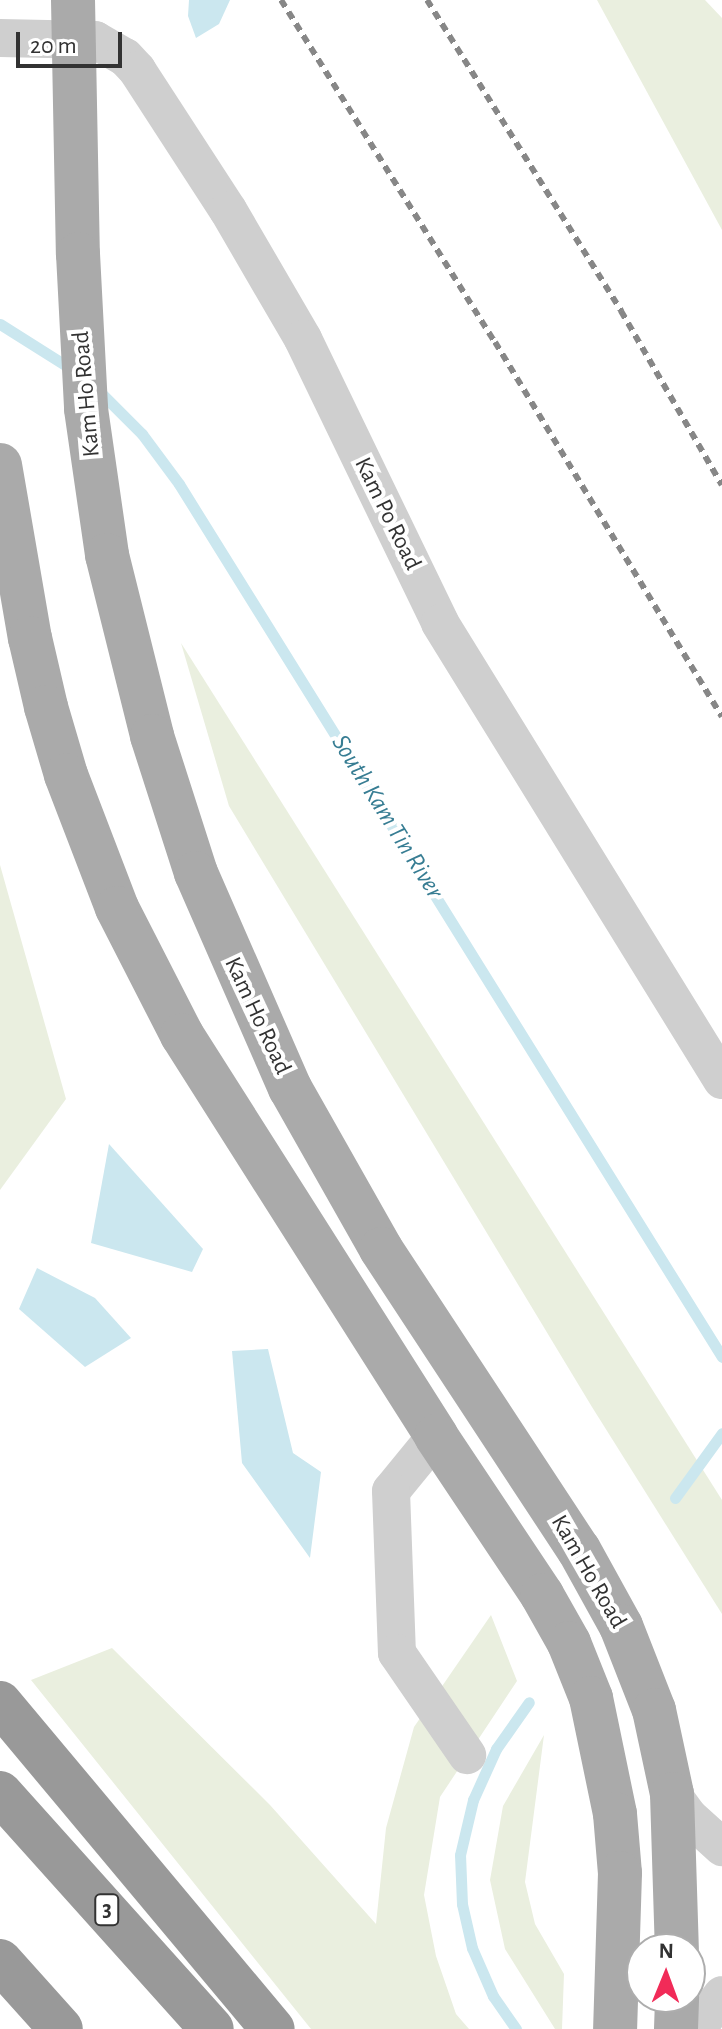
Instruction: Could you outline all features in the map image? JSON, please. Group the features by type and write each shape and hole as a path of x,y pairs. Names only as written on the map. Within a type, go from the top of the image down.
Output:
{"highway":[{"path":"0,1703 273,2029"},
{"name":"3","path":"0,1793 212,2029"},
{"path":"0,1961 61,2029"}],"main road":[{"name":"Kam Ho Road","path":"74,18 82,330 91,454 107,555 152,736 196,873 290,1088 381,1249 601,1586 640,1668 654,1710 672,1794 676,1933"},
{"path":"0,465 46,707 71,789 117,908 182,1035 436,1436 542,1595 569,1643 591,1698 607,1770 620,1873 615,2029"}],"street":[{"name":"Kam Po Road","path":"0,38 74,18 95,40 111,47 137,70 228,210 303,339 440,623 722,1080"},
{"path":"436,1436 391,1491 397,1653 467,1755"},
{"path":"672,1794 689,1817 722,1847"},
{"path":"697,2029 722,1995"}],"green space":[{"path":"597,0 705,0 722,18 722,230"},
{"path":"181,643 722,1500 722,1614 592,1407 229,806"},
{"path":"0,865 66,1099 0,1190"},
{"path":"491,1615 517,1681 440,1797 424,1895 436,1956 456,2014 469,2029 311,2029 31,1680 112,1648 270,1805 376,1924 386,1828 414,1727"},
{"path":"544,1735 525,1882 535,1924 564,1974 562,2029 555,2029 505,1949 490,1880 503,1806"}],"water":[{"path":"189,0 230,0 219,24 196,38 188,16"},
{"path":"109,1144 203,1249 192,1272 91,1243"},
{"path":"37,1268 95,1298 131,1338 85,1367 19,1309"},
{"path":"268,1349 293,1453 321,1472 310,1558 242,1463 232,1351"}],"waterway":[{"name":"South Kam Tin River","path":"0,324 73,370"},
{"name":"South Kam Tin River","path":"99,391 142,434 179,484 722,1357"},
{"path":"675,1498 722,1433"},
{"path":"516,2029 493,1996 472,1948 462,1904 460,1855 473,1800 496,1749 529,1702"}],"railway":[{"path":"281,0 495,342 722,717"},
{"path":"427,0 621,311 722,485"}]}
